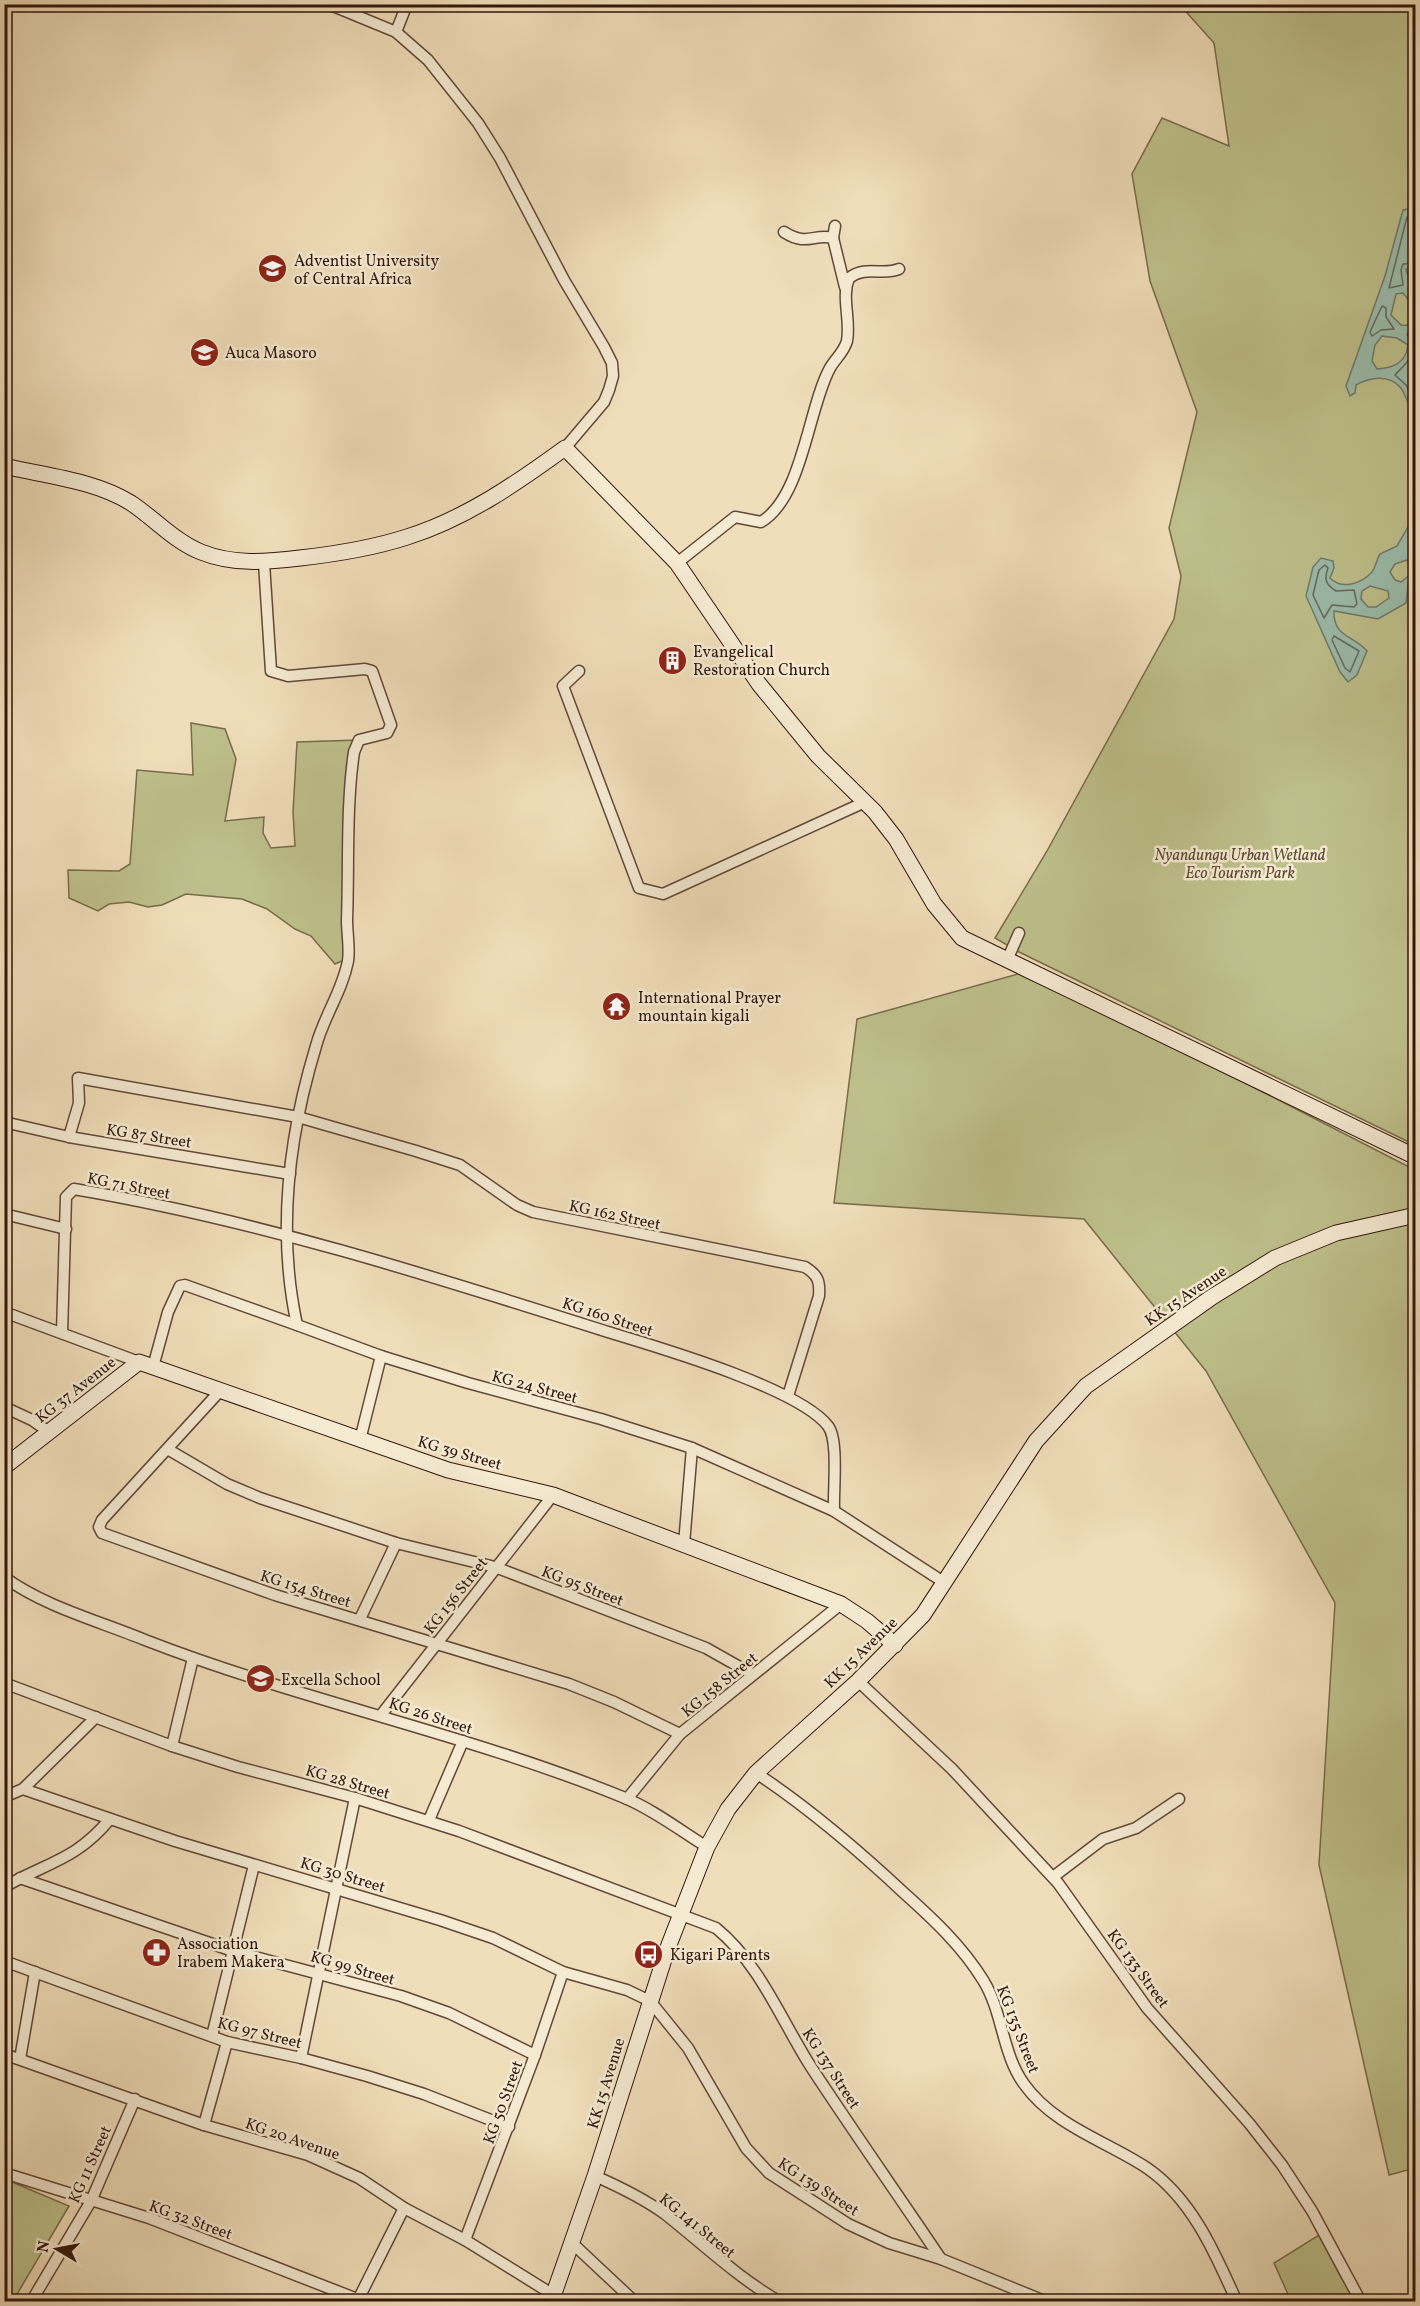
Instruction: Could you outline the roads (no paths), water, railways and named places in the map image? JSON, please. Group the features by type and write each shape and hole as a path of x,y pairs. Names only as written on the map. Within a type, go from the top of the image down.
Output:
{"street":[{"path":"4,466 86,484 113,494 131,503 182,543 203,553 230,560 264,563 350,551 407,538 457,516 494,496 565,448 604,402 613,376 612,363 564,280 500,158 478,123 428,60 396,32 328,4"},
{"path":"396,32 407,4"},
{"path":"677,563 735,517 761,522 779,504 806,443 830,368 846,344 849,321 845,287 833,238 835,226"},
{"path":"784,231 803,240 825,236 833,238"},
{"path":"838,260 855,273"},
{"path":"845,287 849,278 855,273 869,270 893,272 899,269"},
{"path":"565,448 677,563 759,684 818,756 865,802 896,839 948,924 972,945 1008,958 1416,1157"},
{"path":"264,563 271,671 288,676 365,669 372,671 391,725 387,733 359,740 354,752 348,958 342,988 316,1044 298,1117 290,1174 286,1233 287,1271 297,1325"},
{"path":"579,671 563,686 639,888 663,894 865,802"},
{"path":"1008,958 1019,933"},
{"name":"KG 162 Street","path":"69,1137 79,1102 78,1078 298,1117 460,1165 517,1205 533,1212 805,1267 815,1273 820,1283 819,1296 788,1396"},
{"name":"KG 87 Street","path":"4,1122 69,1137 290,1174"},
{"name":"KG 71 Street","path":"62,1333 66,1197 74,1190 286,1233"},
{"path":"4,1214 66,1229"},
{"name":"KK 15 Avenue","path":"551,2298 595,2176 650,2001 707,1847 728,1809 756,1773 858,1681 923,1615 1036,1441 1086,1386 1212,1297 1275,1258 1336,1233 1416,1215"},
{"name":"KG 160 Street","path":"286,1233 678,1354 788,1396 816,1414 829,1427 833,1446 834,1511"},
{"name":"KG 24 Street","path":"153,1367 168,1312 180,1286 185,1285 381,1356 692,1449 834,1511 945,1583"},
{"name":"KG 39 Street","path":"4,1312 138,1362 448,1470 553,1495 841,1604 867,1621 895,1645"},
{"path":"360,1440 381,1356"},
{"name":"KG 37 Avenue","path":"4,1467 138,1362"},
{"name":"KG 154 Street","path":"220,1391 102,1520 99,1527 102,1533 201,1570 569,1684 614,1702 680,1734"},
{"path":"4,1407 32,1420 50,1432"},
{"name":"KG 95 Street","path":"169,1449 227,1484 260,1498 396,1543 495,1567 706,1648 753,1674"},
{"path":"684,1544 692,1449"},
{"name":"KG 156 Street","path":"381,1715 553,1495"},
{"path":"360,1619 396,1543"},
{"name":"KG 26 Street","path":"4,1577 52,1604 193,1658 279,1687 381,1715 463,1741 627,1799 707,1847"},
{"name":"KG 158 Street","path":"627,1799 680,1734 841,1604"},
{"path":"172,1746 193,1658"},
{"name":"KG 133 Street","path":"858,1681 952,1769 1053,1877 1147,2008 1249,2123 1282,2165 1312,2211 1361,2301"},
{"name":"KG 28 Street","path":"4,1683 172,1746 429,1821 681,1914"},
{"path":"4,1797 23,1789 96,1717"},
{"path":"429,1821 463,1741"},
{"name":"KG 135 Street","path":"756,1773 803,1806 879,1869 959,1946 983,1980 998,2012 1011,2055 1023,2084 1047,2109 1147,2168 1174,2191 1202,2230 1237,2301"},
{"name":"KG 30 Street","path":"23,1789 254,1865 336,1887 493,1938 563,1972 627,1990 650,2001"},
{"path":"301,2058 355,1798"},
{"path":"1053,1877 1103,1839 1136,1828 1179,1799"},
{"path":"4,1887 74,1854 96,1836 110,1819"},
{"path":"212,2036 254,1865"},
{"name":"KG 99 Street","path":"20,1878 233,1951 401,1996 449,2013 535,2055"},
{"name":"KG 137 Street","path":"681,1914 716,1928 734,1943 752,1967 810,2065 941,2259"},
{"name":"KG 97 Street","path":"4,1961 227,2042 301,2058 424,2094 509,2127"},
{"path":"20,2060 35,1972"},
{"name":"KG 50 Street","path":"465,2240 509,2127 563,1972"},
{"name":"KG 139 Street","path":"650,2001 688,2048 746,2148 769,2173 848,2224 889,2243 941,2259 1036,2299 1047,2301"},
{"path":"204,2125 227,2042"},
{"name":"KG 20 Avenue","path":"4,2054 204,2125 308,2156 359,2178 404,2208 465,2240 551,2298"},
{"name":"KG 11 Street","path":"33,2301 91,2201 135,2099"},
{"name":"KG 32 Street","path":"4,2173 149,2218 362,2300"},
{"name":"KG 141 Street","path":"595,2176 630,2192 664,2214 724,2265 780,2301"},
{"path":"362,2300 404,2208"},
{"path":"572,2242 635,2301"}],"water":[{"path":"1415,208 1415,269 1406,269 1414,301 1410,302 1403,293 1396,294 1391,315 1401,325 1415,326 1416,408 1413,409 1401,388 1391,380 1379,378 1361,382 1356,385 1355,393 1350,396 1346,386 1385,276 1403,210","holes":["1382,336 1397,338 1408,345 1405,356 1393,366 1377,369 1372,361 1375,345"]},
{"path":"1415,515 1415,582 1408,585 1406,603 1378,619 1334,611 1340,631 1367,651 1357,675 1348,682 1340,672 1306,596 1313,567 1321,558 1333,561 1334,568 1330,578 1340,584 1351,584 1362,580 1372,572 1380,554 1397,546","holes":["1410,559 1411,574 1401,582 1395,580 1390,572 1395,564","1370,586 1388,591 1389,598 1376,607 1368,607 1361,599 1362,591"]}],"place":[{"name":"Adventist University of Central Africa","path":"273,269"},
{"name":"Auca Masoro","path":"204,352"},
{"name":"Evangelical Restoration Church","path":"672,660"},
{"name":"International Prayer mountain kigali","path":"617,1006"},
{"name":"Excella School","path":"260,1679"},
{"name":"Association Irabem Makera","path":"156,1952"},
{"name":"Kigari Parents","path":"649,1954"}],"park label":[{"name":"Nyandungu Urban Wetland Eco Tourism Park","path":"1240,863"}]}
